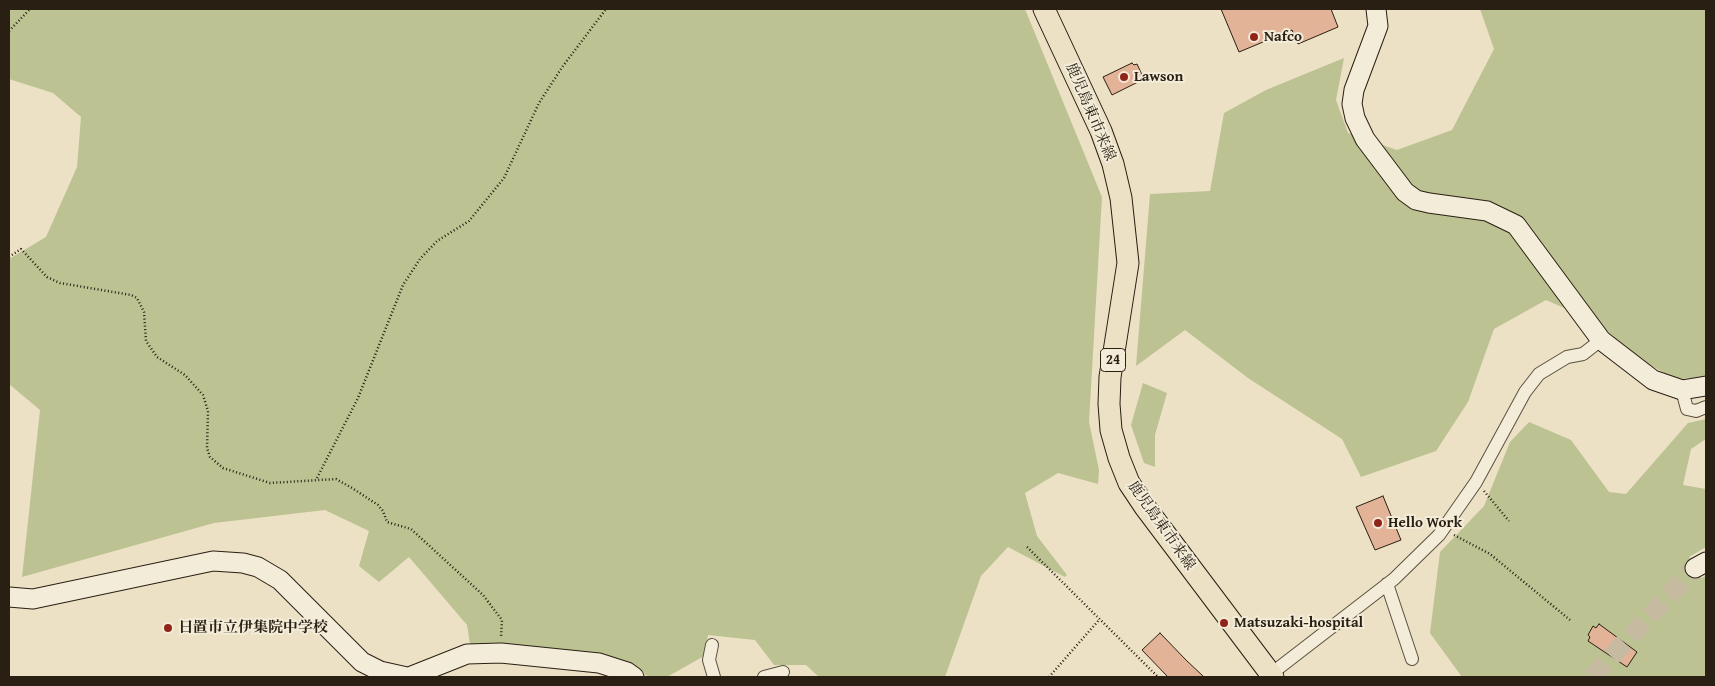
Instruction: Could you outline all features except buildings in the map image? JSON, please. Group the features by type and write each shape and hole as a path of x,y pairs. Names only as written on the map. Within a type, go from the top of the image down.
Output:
{"main road":[{"name":"鹿児島東市来線","path":"1044,9 1101,131 1113,164 1121,198 1128,263 1110,377 1109,404 1111,430 1119,458 1130,484 1144,507 1270,676"}],"street":[{"path":"1376,9 1378,26 1354,90 1352,104 1354,118 1365,138 1405,192 1416,200 1487,210 1516,225 1601,340 1653,380 1682,390 1706,386"},
{"path":"1270,676 1387,584 1443,529 1476,482 1525,392 1539,374 1567,357 1583,354 1601,340"},
{"path":"1682,390 1687,409 1696,411 1706,407"},
{"path":"9,597 33,599 213,561 243,563 258,567 280,580 362,662 380,671 408,677 467,654 501,653 599,662 627,672 634,677"},
{"path":"1387,584 1412,659"},
{"path":"712,645 709,660 714,677"},
{"path":"764,677 783,672"}],"path":[{"path":"9,31 30,9"},
{"path":"317,478 358,398 403,285 420,259 438,241 469,221 504,178 538,103 606,9"},
{"path":"9,257 21,249 47,276 60,283 131,295 137,298 144,312 146,341 158,357 185,375 203,395 208,411 207,448 210,457 222,468 270,483 317,478 336,479 378,505 384,510 387,522 412,529 483,595 502,620 501,653"},
{"path":"1476,482 1509,521"},
{"path":"1443,529 1490,554 1570,620"},
{"path":"1027,547 1158,677"},
{"path":"1049,677 1099,620"}],"green space":[{"path":"9,9 1025,9 1102,197 1089,422 1099,470 1098,484 1058,473 1025,493 1037,536 1067,575 1065,577 1008,547 981,576 945,677 819,677 806,665 774,665 755,640 708,635 704,656 667,677 649,677 630,665 609,656 548,648 470,644 467,625 409,557 379,582 359,566 369,531 325,510 214,523 22,577 40,410 9,384 9,259 46,237 77,167 81,117 53,93 9,79"},
{"path":"1480,9 1706,9 1706,377 1680,379 1666,374 1640,359 1596,322 1546,300 1494,329 1468,402 1436,451 1361,477 1342,439 1248,378 1185,330 1136,366 1150,194 1210,191 1224,113 1266,90 1344,58 1336,100 1348,133 1397,150 1452,130 1494,49"},
{"path":"1143,383 1167,393 1155,435 1155,467 1144,463 1131,425"},
{"path":"1706,419 1706,439 1691,449 1683,485 1706,489 1706,547 1689,557 1701,578 1706,576 1706,677 1462,677 1430,633 1440,552 1484,506 1510,442 1529,422 1571,440 1609,492 1626,494 1688,423"}],"tunnel":[{"path":"1592,677 1695,568"}],"place":[{"name":"Nafco","path":"1254,37"},
{"name":"Lawson","path":"1124,77"},
{"name":"Hello Work","path":"1378,523"},
{"name":"Matsuzaki-hospital","path":"1224,623"},
{"name":"日置市立伊集院中学校","path":"168,628"}]}
